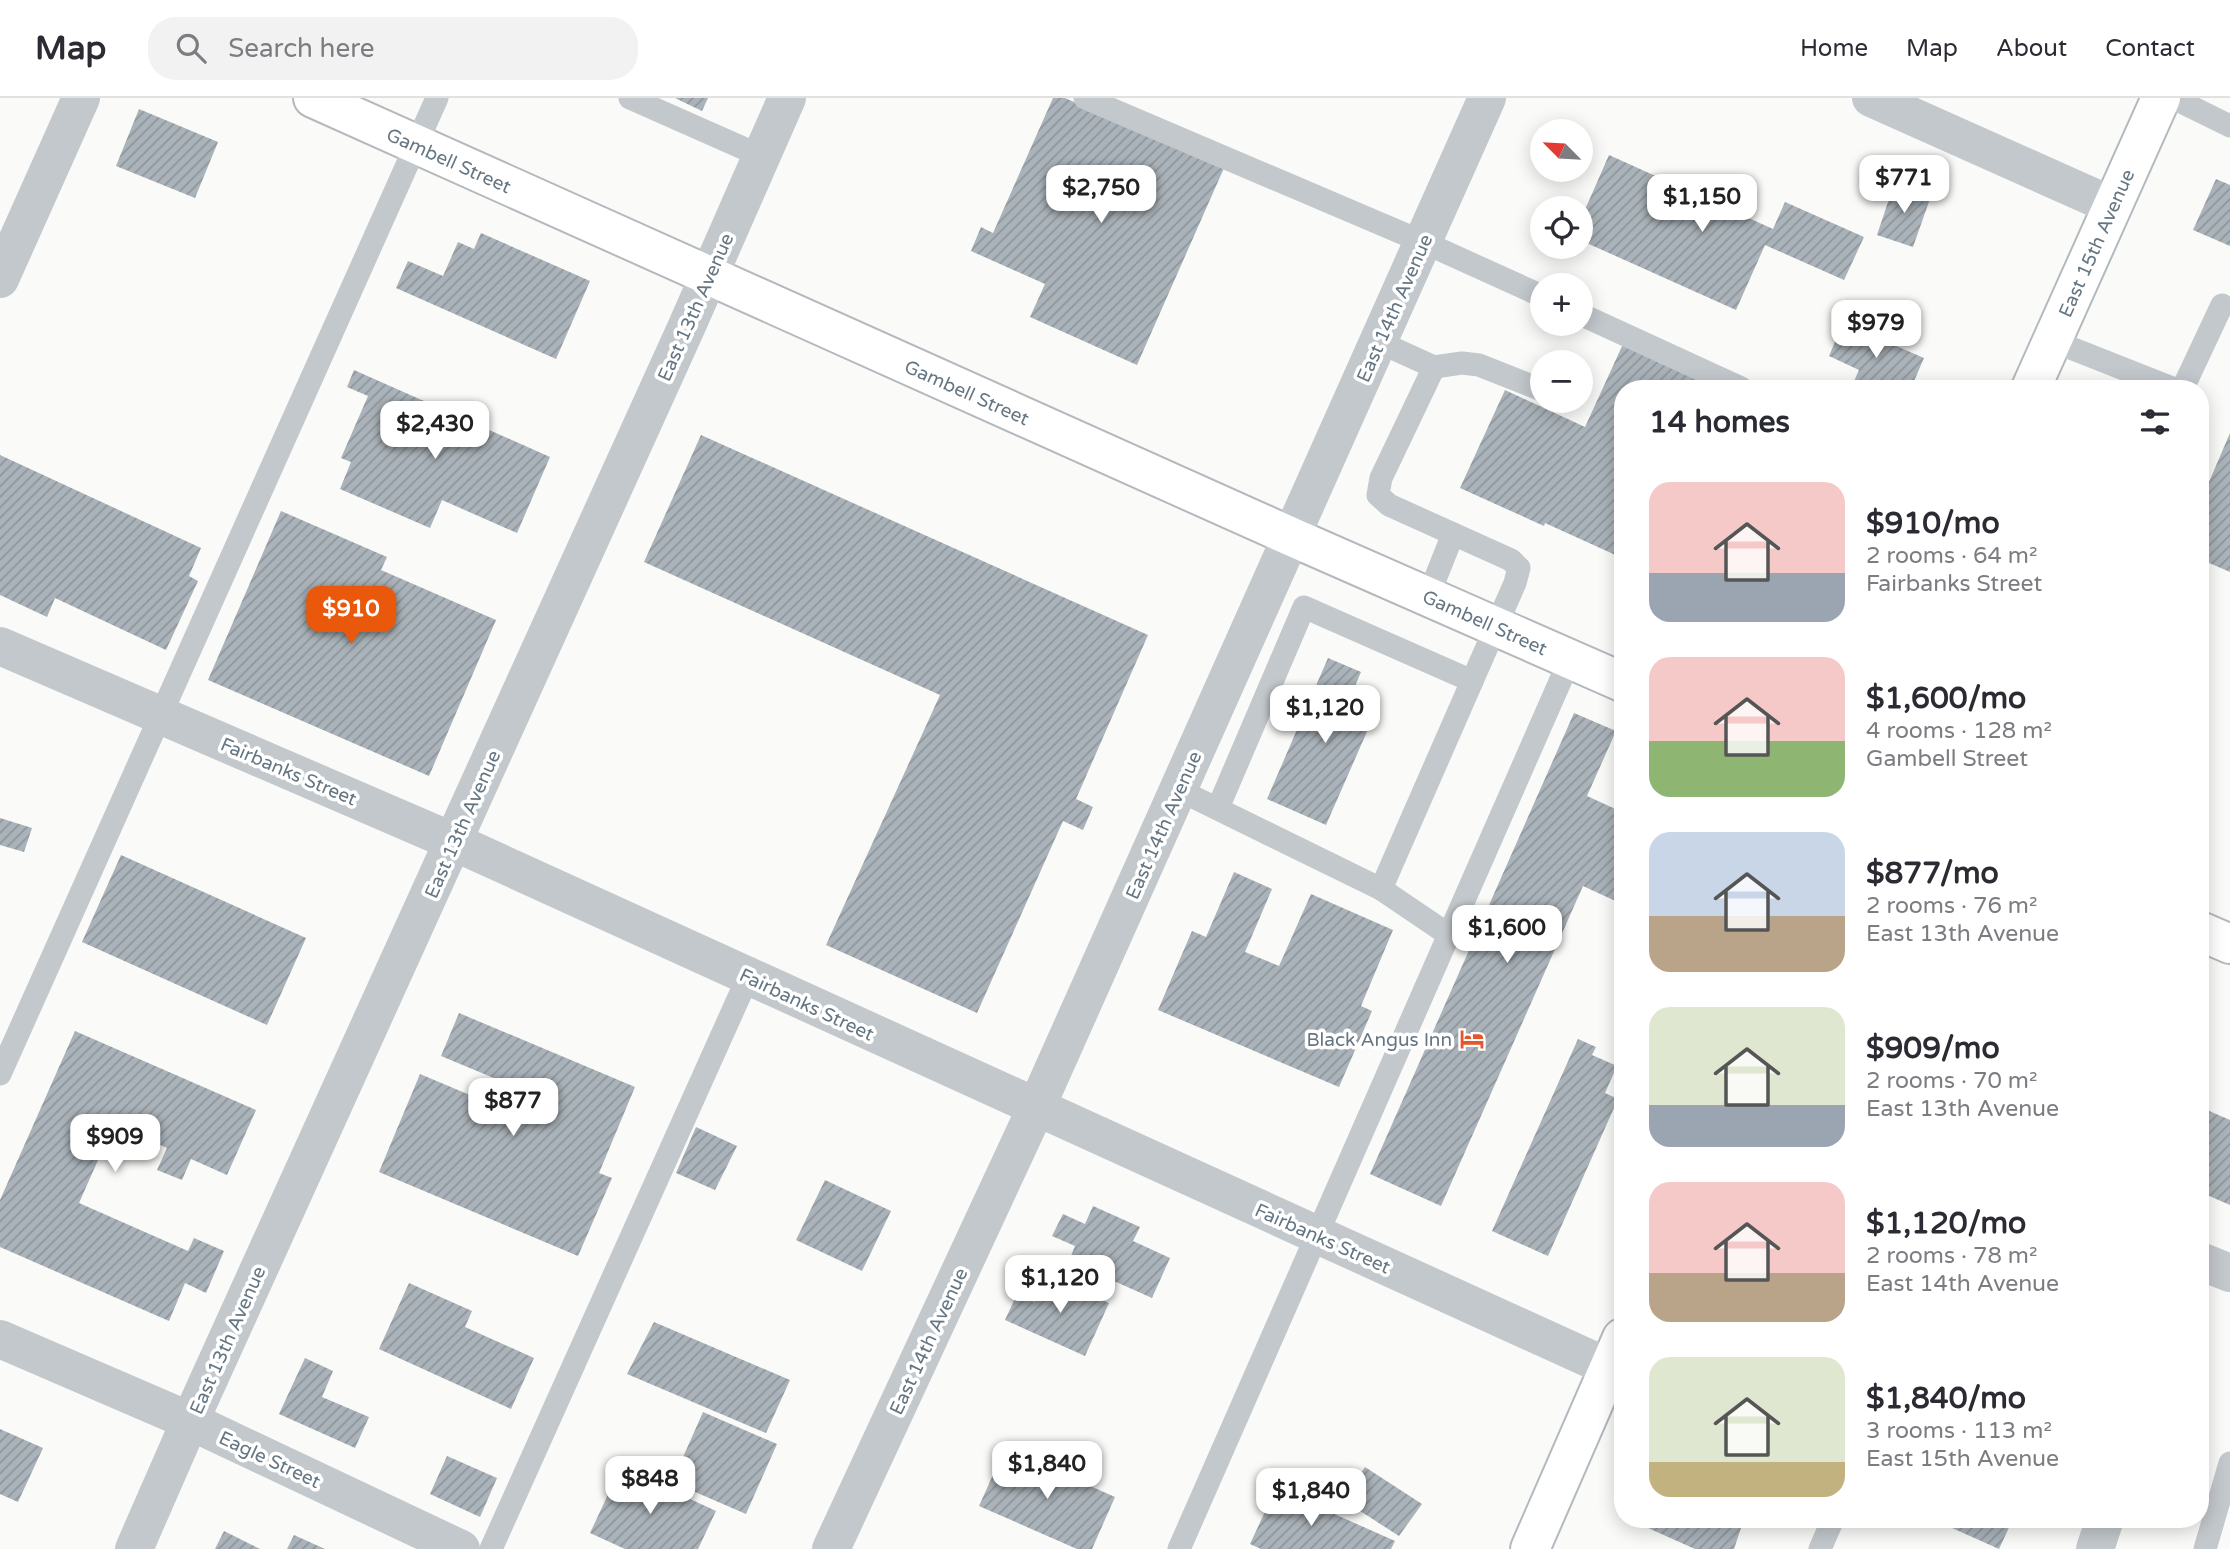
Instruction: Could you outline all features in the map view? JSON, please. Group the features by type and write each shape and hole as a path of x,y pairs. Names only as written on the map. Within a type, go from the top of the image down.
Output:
{"main road":[{"name":"Gambell Street","path":"313,98 1428,597 1570,659 1614,671"},
{"name":"East 15th Avenue","path":"2035,380 2161,98"},
{"path":"2209,935 2230,944"},
{"path":"1530,1549 1614,1369"}],"street":[{"path":"0,279 81,98"},
{"name":"East 13th Avenue","path":"135,1549 190,1421 709,277 787,98"},
{"name":"East 14th Avenue","path":"831,1549 1036,1108 1487,98"},
{"path":"1871,98 2113,206"},
{"name":"Fairbanks Street","path":"0,646 454,842 1318,1236 1614,1358"},
{"path":"2209,1265 2230,1273"},
{"name":"Eagle Street","path":"0,1339 190,1421 461,1549"},
{"path":"2095,1549 2102,1528"}],"lane":[{"path":"0,1074 437,98"},
{"path":"629,98 761,156"},
{"path":"1085,98 1530,291"},
{"path":"2173,98 2230,126"},
{"path":"2187,380 2222,305"},
{"path":"1593,320 1724,380"},
{"path":"2053,341 2152,380"},
{"path":"1379,342 1434,367 1462,363 1479,365 1530,385"},
{"path":"1381,889 1520,568 1511,560 1389,505 1378,495 1381,478 1434,367"},
{"path":"1428,597 1453,534"},
{"path":"1218,808 1304,607 1472,681"},
{"path":"1180,1549 1570,659"},
{"path":"1179,790 1381,889 1449,935"},
{"path":"491,1549 748,977"},
{"path":"2205,1549 2230,1463"},
{"path":"1819,1549 1829,1528"}],"building":[{"path":"675,98 708,98 702,111"},
{"path":"1053,98 1065,98 1224,168 1137,365 1030,317 1045,284 971,251 981,227 993,233"},
{"path":"139,109 218,142 195,198 116,166"},
{"path":"1609,155 1773,229 1785,202 1864,237 1844,280 1765,245 1736,310 1593,246 1591,196"},
{"path":"2216,179 2230,185 2230,246 2193,230"},
{"path":"1894,184 1931,196 1913,247 1877,235"},
{"path":"481,233 590,281 556,359 396,288 408,261 443,276 458,242 474,249"},
{"path":"1843,323 1924,358 1914,380 1855,380 1859,370 1829,356"},
{"path":"1623,344 1702,380 1614,380 1614,554 1460,488 1505,390 1530,402 1530,413 1555,413 1585,427"},
{"path":"354,370 550,457 517,533 442,500 430,528 340,489 351,462 341,458 368,396 347,387"},
{"path":"2230,433 2230,572 2209,563 2209,482"},
{"path":"701,435 1148,635 1076,799 1093,807 1083,830 1063,821 977,1013 826,945 940,695 644,562"},
{"path":"0,455 201,548 189,576 198,581 166,650 55,598 47,617 0,595"},
{"path":"281,511 387,557 381,570 496,620 429,776 208,680"},
{"path":"1328,658 1361,672 1353,691 1380,702 1326,825 1267,799"},
{"name":"Black Angus Inn","path":"1574,713 1614,730 1587,796 1614,808 1614,900 1583,886 1441,1206 1370,1174"},
{"path":"0,818 32,828 24,852 0,845"},
{"path":"121,855 306,938 267,1025 82,942"},
{"path":"1234,872 1272,889 1245,952 1279,966 1311,894 1393,930 1361,1006 1372,1011 1339,1087 1158,1010 1192,931 1206,937"},
{"path":"459,1013 635,1087 599,1173 612,1178 578,1256 379,1172 420,1074 522,1117 532,1094 441,1056"},
{"path":"75,1031 256,1110 227,1175 191,1159 182,1180 157,1170 167,1148 122,1129 112,1153 103,1149 79,1203 188,1251 194,1238 224,1251 206,1293 185,1283 169,1321 0,1247 0,1200"},
{"path":"1578,1039 1596,1047 1592,1055 1614,1065 1614,1073 1605,1093 1614,1097 1614,1108 1548,1256 1492,1231"},
{"path":"2209,1111 2230,1120 2230,1205 2209,1196"},
{"path":"696,1127 737,1146 715,1190 676,1173"},
{"path":"825,1180 891,1211 862,1271 796,1240"},
{"path":"1093,1206 1140,1227 1133,1241 1170,1258 1152,1298 1069,1261 1075,1246 1052,1236 1063,1214 1085,1224"},
{"path":"1046,1275 1109,1303 1085,1356 1005,1320 1017,1294 1034,1302"},
{"path":"409,1283 472,1311 465,1327 534,1358 511,1409 379,1349"},
{"path":"654,1322 790,1380 766,1433 627,1374"},
{"path":"305,1358 333,1371 322,1397 369,1417 355,1448 279,1414"},
{"path":"703,1412 777,1444 746,1514 672,1482"},
{"path":"0,1429 43,1448 18,1502 0,1494"},
{"path":"1005,1448 1115,1497 1092,1549 1077,1549 979,1506"},
{"path":"447,1456 497,1478 480,1517 430,1494"},
{"path":"621,1467 716,1511 698,1549 625,1549 590,1533"},
{"path":"1365,1467 1422,1504 1399,1536 1343,1500"},
{"path":"1276,1488 1395,1541 1391,1549 1261,1549 1250,1544"},
{"path":"1648,1528 1741,1528 1734,1549 1695,1549"},
{"path":"1952,1528 2009,1528 1999,1549"},
{"path":"224,1531 260,1549 215,1549"},
{"path":"294,1535 325,1549 287,1549"}],"place":[{"name":"Black Angus Inn","path":"1472,1039"}]}
